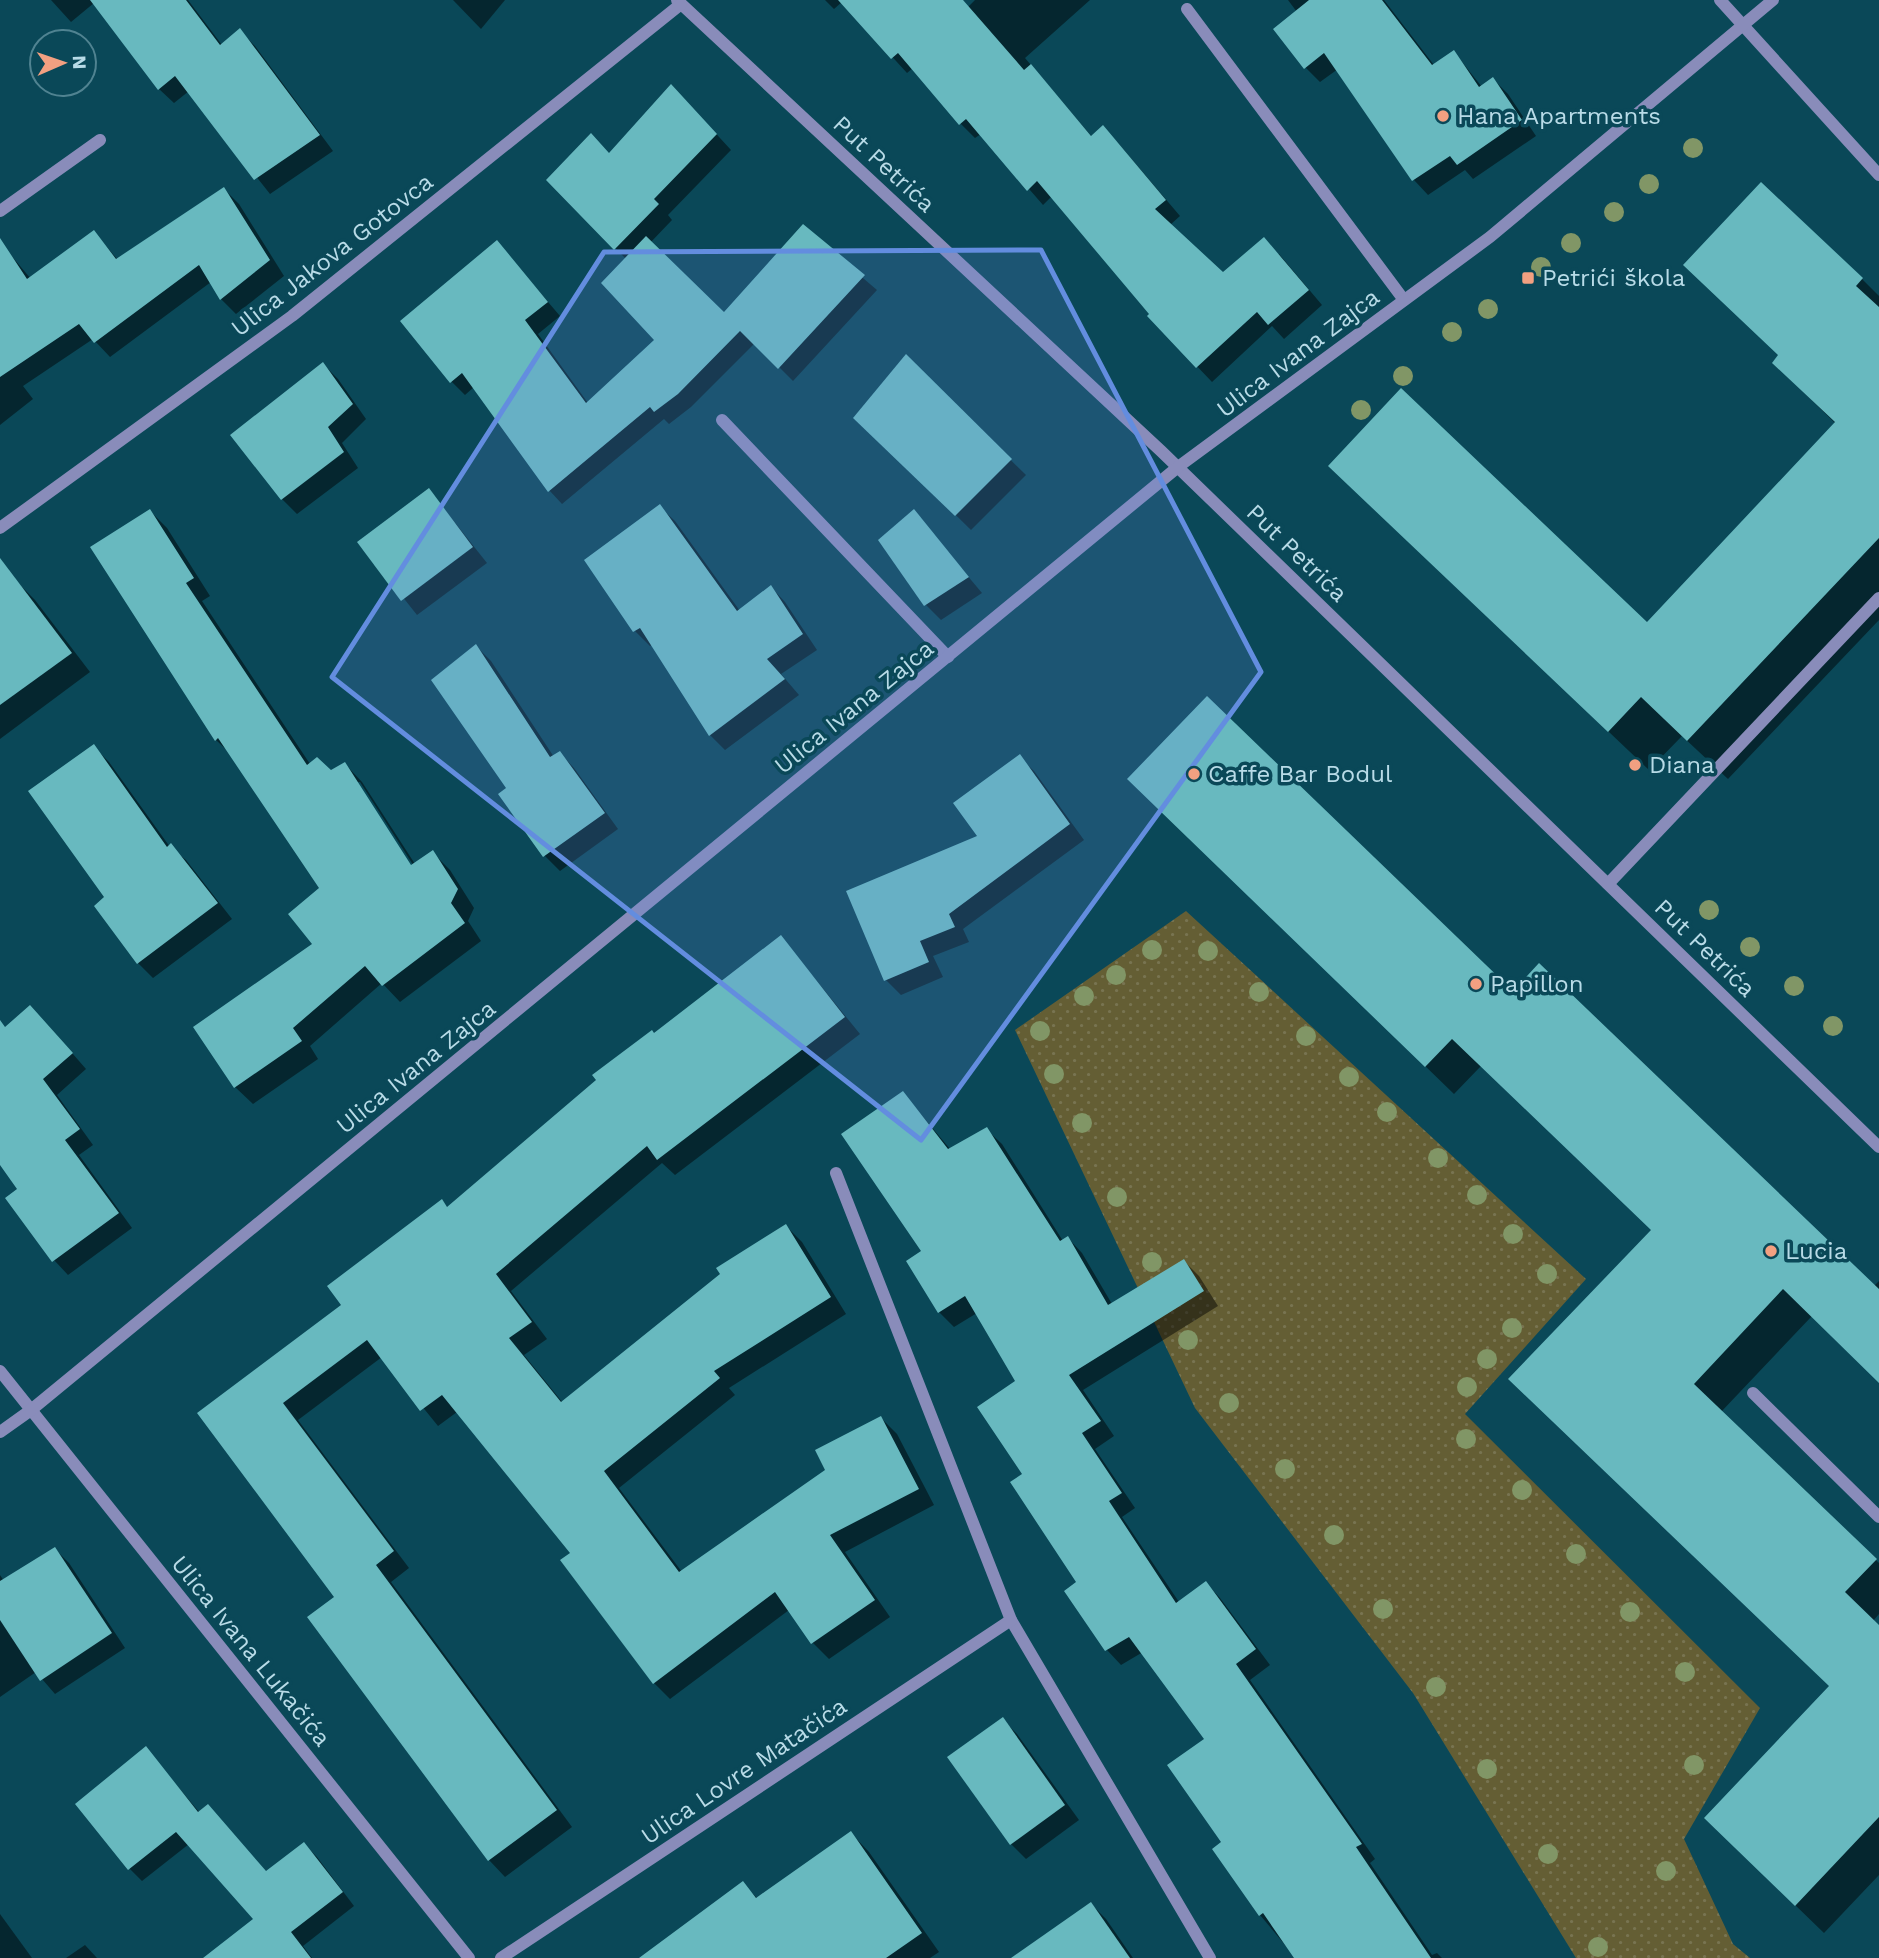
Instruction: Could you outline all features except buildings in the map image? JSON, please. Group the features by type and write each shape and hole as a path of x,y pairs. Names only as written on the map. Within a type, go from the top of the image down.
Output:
{"street":[{"path":"1720,0 1879,175"},
{"name":"Ulica Ivana Zajca","path":"0,1432 31,1410 1178,467 1490,237 1773,0"},
{"name":"Put Petrića","path":"679,2 1178,467 1879,1147"},
{"name":"Ulica Jakova Gotovca","path":"0,528 292,316 679,2"},
{"path":"1187,9 1404,300"},
{"path":"0,211 100,140"},
{"path":"722,420 948,657"},
{"path":"1608,884 1879,598"},
{"path":"836,1173 1011,1620 1210,1958"},
{"name":"Ulica Ivana Lukačića","path":"0,1371 469,1958"},
{"path":"1753,1393 1879,1517"},
{"name":"Ulica Lovre Matačića","path":"501,1958 1011,1620"}],"highlighted area":[{"path":"1041,250 1261,672 921,1140 332,677 604,252"}],"shaded area":[{"path":"1186,911 1586,1279 1465,1414 1760,1708 1684,1839 1733,1944 1750,1958 1576,1958 1413,1693 1195,1408 1015,1030"}],"place":[{"name":"Hana Apartments","path":"1443,116"},
{"name":"Petrići škola","path":"1528,278"},
{"name":"Diana","path":"1635,765"},
{"name":"Caffe Bar Bodul","path":"1194,774"},
{"name":"Papillon","path":"1476,984"},
{"name":"Lucia","path":"1771,1251"}]}
